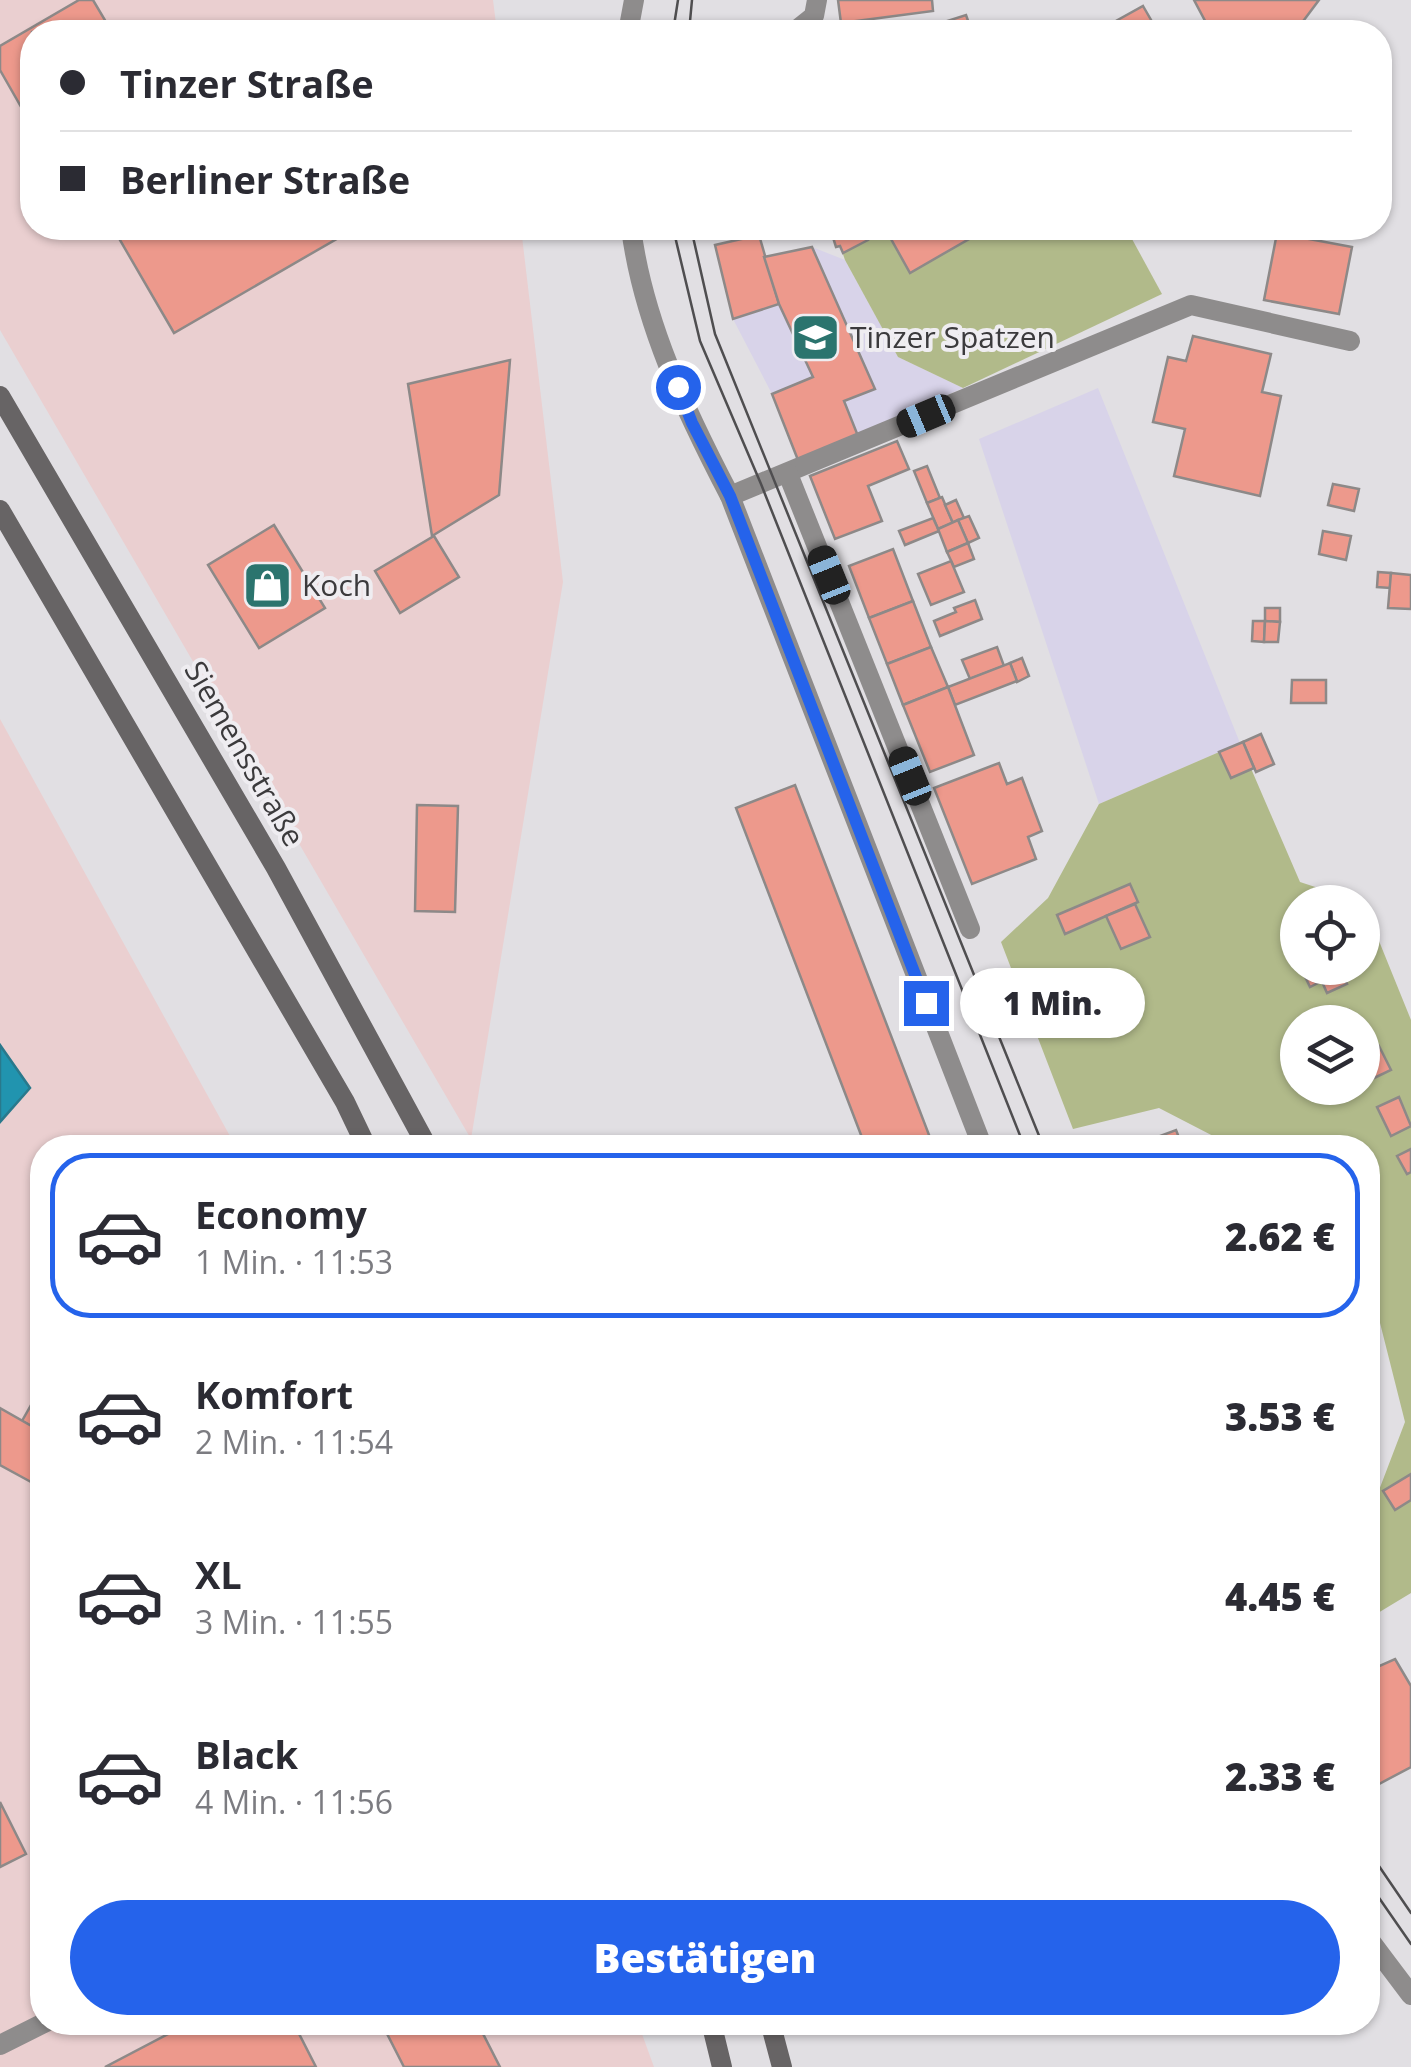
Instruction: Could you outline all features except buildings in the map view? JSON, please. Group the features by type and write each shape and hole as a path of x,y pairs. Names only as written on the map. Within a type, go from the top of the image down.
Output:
{"main road":[{"name":"Siemensstraße","path":"0,396 276,868 421,1135"},
{"path":"0,510 361,1135"},
{"path":"713,2035 722,2067"},
{"path":"776,2035 782,2067"}],"street":[{"path":"632,240 637,278 692,423 730,496 977,1135"},
{"path":"730,496 1190,305 1350,341"},
{"path":"788,474 970,929"},
{"path":"1380,1954 1411,1995"},
{"path":"0,2045 30,2030"}],"shaded area":[{"path":"0,0 493,0 496,20 20,20 20,240 522,240 563,582 472,1135 469,1135 0,330"},
{"name":"Tinzer Spatzen","path":"760,240 764,257 812,247 845,260 898,357 963,388 798,460 772,394 733,319 715,245"},
{"path":"1098,388 1240,743 1099,804 979,439"},
{"path":"0,719 229,1135 30,1135 30,2035 642,2035 654,2067 0,2067"}],"green space":[{"path":"838,240 1133,240 1162,294 963,388 898,357"},
{"path":"1240,743 1300,882 1309,885 1280,885 1280,985 1380,985 1380,943 1411,1020 1411,1593 1380,1612 1380,1488 1405,1422 1380,1323 1380,1135 1211,1135 1159,1108 1073,1129 1001,942 1048,898 1099,804"}],"water":[{"path":"0,1045 30,1088 0,1122"}],"tram line":[{"path":"675,20 678,0"},
{"path":"690,20 692,0"},
{"path":"676,240 700,341 761,484 1020,1135"},
{"path":"694,240 715,334 1039,1135"},
{"path":"1380,1868 1411,1913"},
{"path":"1380,1899 1411,1944"}],"place":[{"name":"Tinzer Spatzen","path":"815,338"},
{"name":"Koch","path":"267,586"}],"route":[{"path":"678,387 730,496 926,1003"}]}
